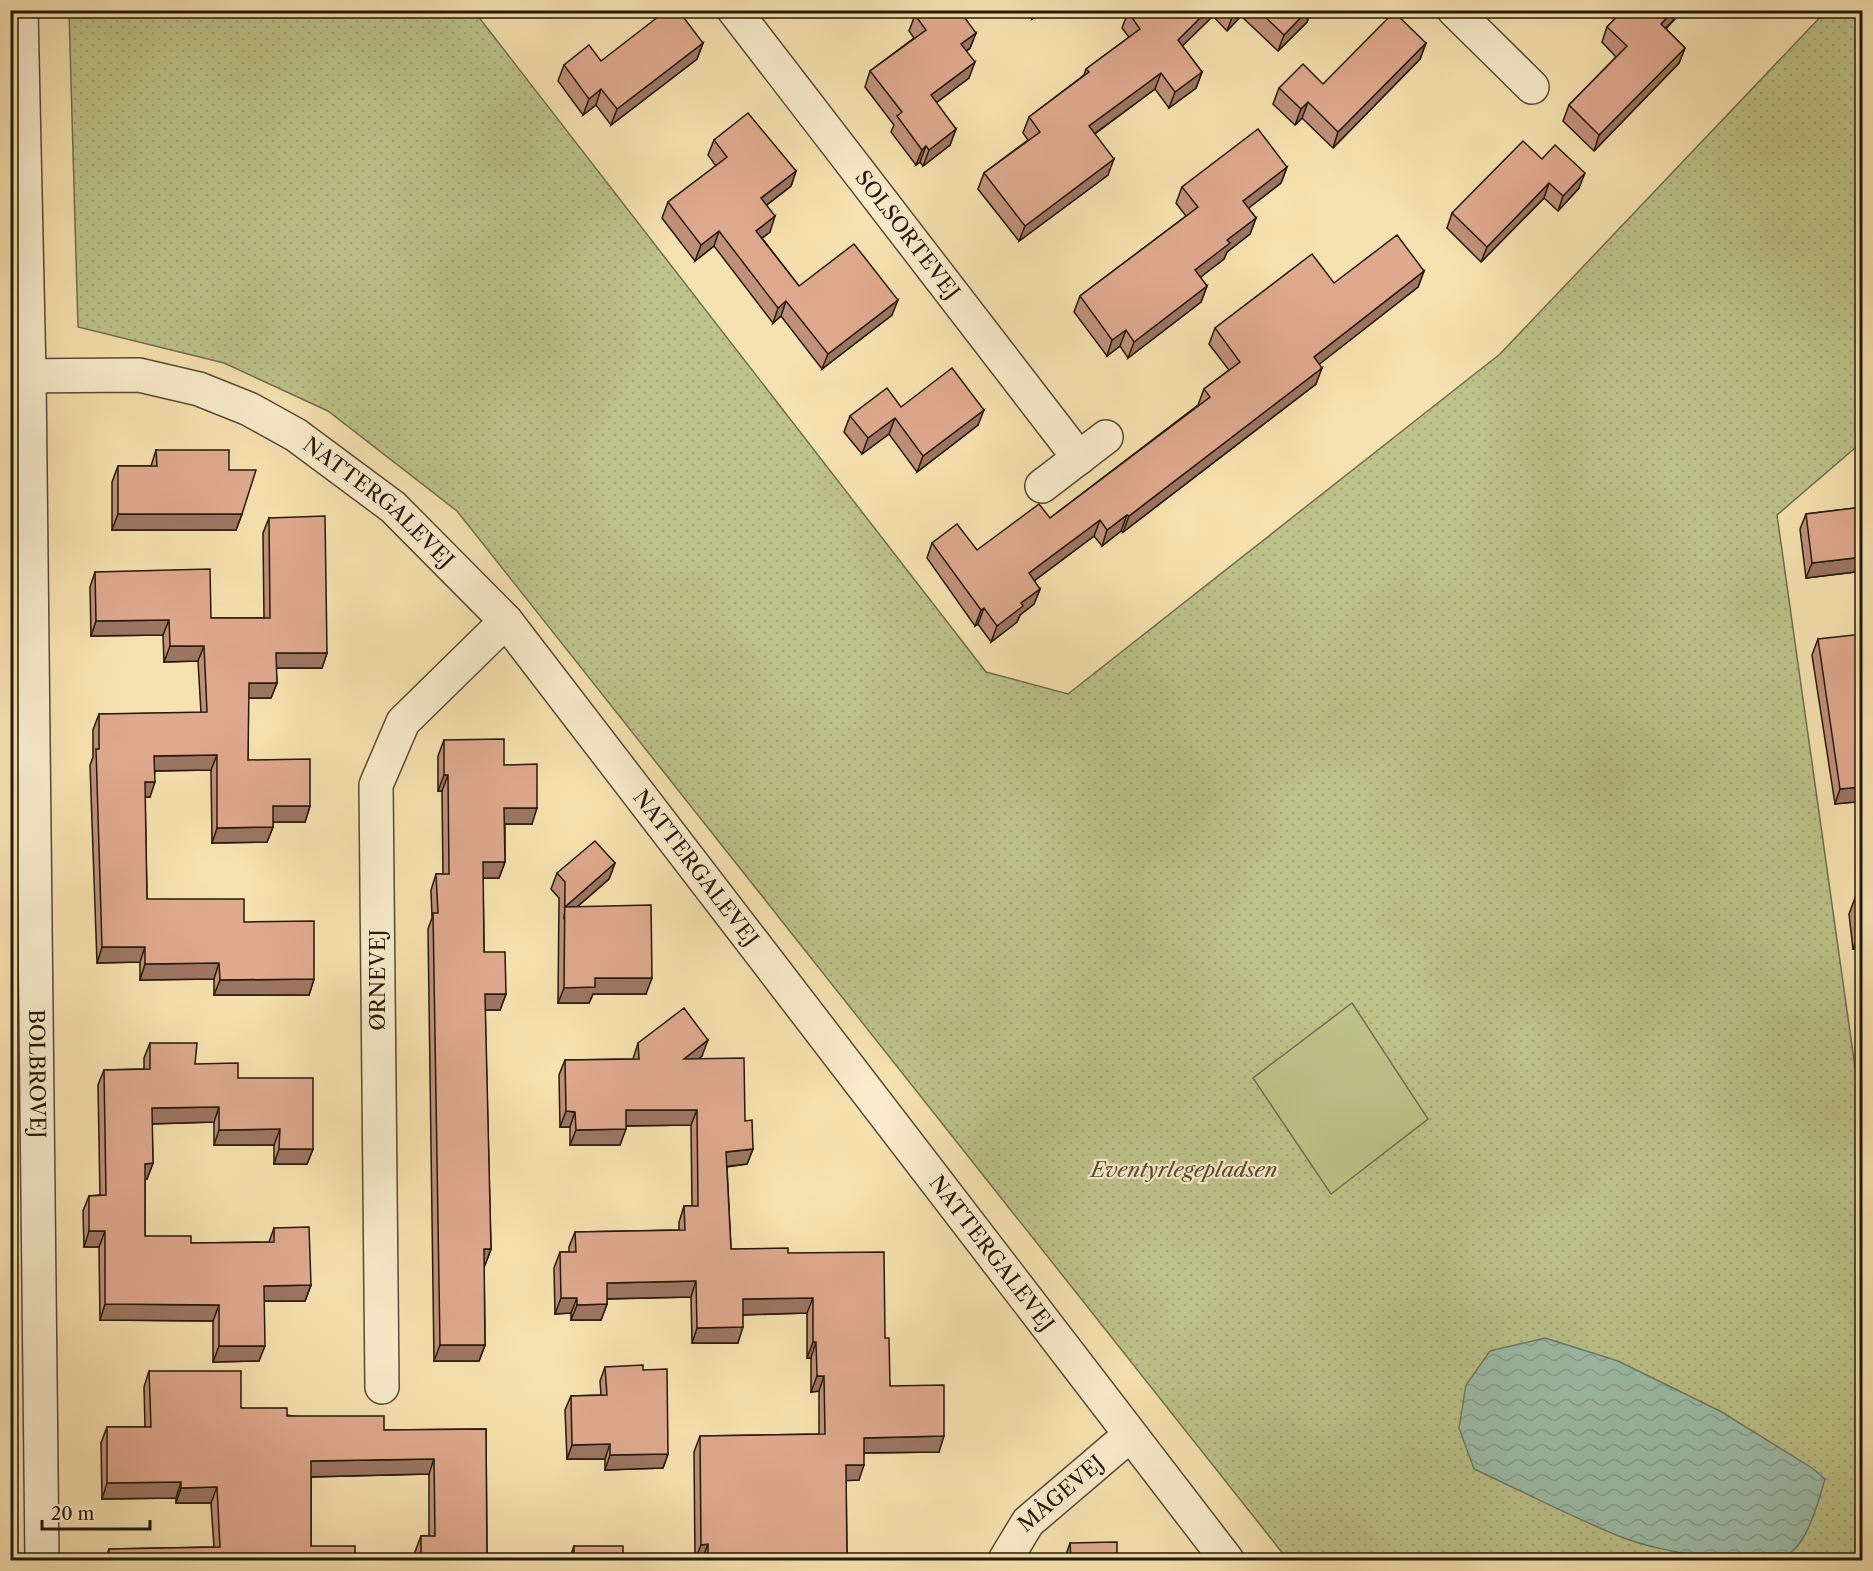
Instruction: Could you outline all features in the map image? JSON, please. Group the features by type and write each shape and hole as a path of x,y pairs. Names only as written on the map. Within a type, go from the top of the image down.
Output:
{"street":[{"name":"BOLBROVEJ","path":"21,10 20,376 42,1560"},
{"name":"SOLSORTEVEJ","path":"734,10 1078,458"},
{"path":"1454,10 1532,87"},
{"name":"NATTERGALEVEJ","path":"20,376 140,375 199,389 249,409 296,435 393,507 506,621 1227,1560"},
{"path":"1042,486 1106,437"},
{"name":"ØRNEVEJ","path":"382,1388 376,785 403,722 506,621"},
{"name":"MÅGEVEJ","path":"1005,1560 1028,1522 1130,1435"}],"green space":[{"name":"Eventyrlegepladsen","path":"69,11 474,11 986,672 1068,694 1500,354 1826,11 1862,11 1862,442 1777,515 1862,1117 1862,1560 1288,1560 457,511 328,411 224,363 78,327"},
{"path":"1352,1003 1428,1119 1331,1194 1253,1078"}],"water":[{"path":"1545,1338 1618,1361 1720,1411 1812,1468 1825,1479 1812,1519 1796,1547 1790,1553 1775,1558 1733,1560 1683,1553 1639,1543 1567,1513 1474,1469 1459,1428 1466,1385 1490,1351"}],"building":[{"path":"667,10 678,10 703,43 617,109 601,89 589,99 564,65 589,45 601,61"},
{"path":"921,10 959,10 976,33 961,44 975,62 931,95 956,129 929,150 926,146 922,150 897,116 902,112 870,71 926,30 915,15"},
{"path":"1130,10 1208,10 1178,40 1202,72 1175,92 1161,73 1089,126 1114,159 1025,226 984,173 1040,132 1029,117 1089,72 1086,69 1140,29 1128,12"},
{"path":"1258,10 1308,10 1284,35"},
{"path":"1623,10 1674,10 1661,24 1685,48 1599,135 1569,105 1627,46 1607,27"},
{"path":"1394,12 1426,43 1338,132 1308,102 1301,109 1279,88 1303,64 1323,84"},
{"path":"748,113 796,171 761,198 775,216 756,231 799,286 854,244 898,300 828,354 786,301 778,308 719,231 701,245 668,202 727,157 714,140"},
{"path":"1258,129 1287,167 1243,201 1256,218 1227,240 1230,243 1195,270 1207,286 1134,342 1126,330 1112,340 1080,296 1198,207 1182,187"},
{"path":"1523,141 1542,159 1555,145 1585,173 1563,196 1549,183 1487,247 1452,213"},
{"path":"1397,235 1424,271 1314,357 1322,368 1129,516 1127,515 1107,530 1100,520 1029,573 1040,589 997,626 984,608 981,610 932,543 957,524 977,550 1039,504 1050,518 1210,397 1204,389 1240,362 1215,328 1312,254 1334,283"},
{"path":"952,368 984,410 923,456 895,418 868,438 850,416 887,388 901,407"},
{"path":"156,450 229,450 229,470 256,470 242,514 118,514 118,466 157,466"},
{"path":"1863,507 1863,557 1812,563 1806,514"},
{"path":"325,516 327,653 276,653 277,683 249,683 248,760 310,759 310,806 273,806 273,827 217,828 217,755 154,756 155,782 145,782 147,899 244,899 244,922 314,921 314,979 220,980 219,963 145,964 145,947 102,947 96,749 99,749 99,714 207,712 204,646 170,646 169,620 96,621 95,572 210,569 211,618 270,618 269,518"},
{"path":"1863,634 1863,695 1857,695 1863,736 1863,801 1861,787 1840,789 1818,639"},
{"path":"504,739 504,765 537,764 537,808 504,808 505,862 483,862 484,952 505,952 506,994 485,994 491,1249 484,1249 485,1345 440,1345 433,913 438,913 436,874 449,874 448,775 444,775 444,740"},
{"path":"595,841 615,863 565,907 651,905 652,978 595,978 595,987 564,988 565,882 557,873"},
{"path":"1863,897 1863,933 1859,933 1855,898"},
{"path":"684,1008 708,1040 684,1059 744,1058 745,1121 752,1120 753,1149 726,1152 731,1249 788,1248 788,1253 884,1252 885,1338 889,1338 890,1386 944,1385 944,1436 864,1438 864,1465 846,1465 847,1560 708,1560 708,1544 701,1545 700,1436 825,1434 824,1376 817,1376 816,1342 813,1342 813,1298 743,1299 743,1327 697,1328 696,1281 607,1283 607,1304 577,1305 577,1298 561,1298 560,1252 576,1252 575,1232 685,1230 684,1206 698,1206 697,1110 626,1110 626,1129 576,1130 575,1112 566,1111 565,1060 639,1059 638,1043"},
{"path":"150,1043 197,1043 195,1064 238,1063 238,1078 313,1078 313,1149 279,1149 280,1129 219,1130 219,1107 152,1108 153,1163 145,1164 145,1236 191,1236 191,1243 274,1242 274,1228 309,1227 311,1285 264,1286 265,1346 219,1346 219,1305 105,1304 105,1231 89,1231 89,1196 106,1195 104,1070 150,1069"},
{"path":"643,1365 643,1370 667,1369 668,1454 610,1455 610,1444 572,1445 571,1396 607,1395 605,1367"},
{"path":"149,1371 241,1371 241,1408 287,1408 287,1416 384,1416 384,1430 486,1429 487,1560 421,1560 421,1536 435,1536 434,1459 311,1461 311,1546 355,1546 355,1560 109,1560 109,1549 220,1547 217,1487 181,1488 181,1482 107,1483 107,1427 151,1427"},
{"path":"1117,1542 1117,1560 1071,1560 1070,1543"},
{"path":"574,1546 623,1546 623,1560 574,1560"}]}
